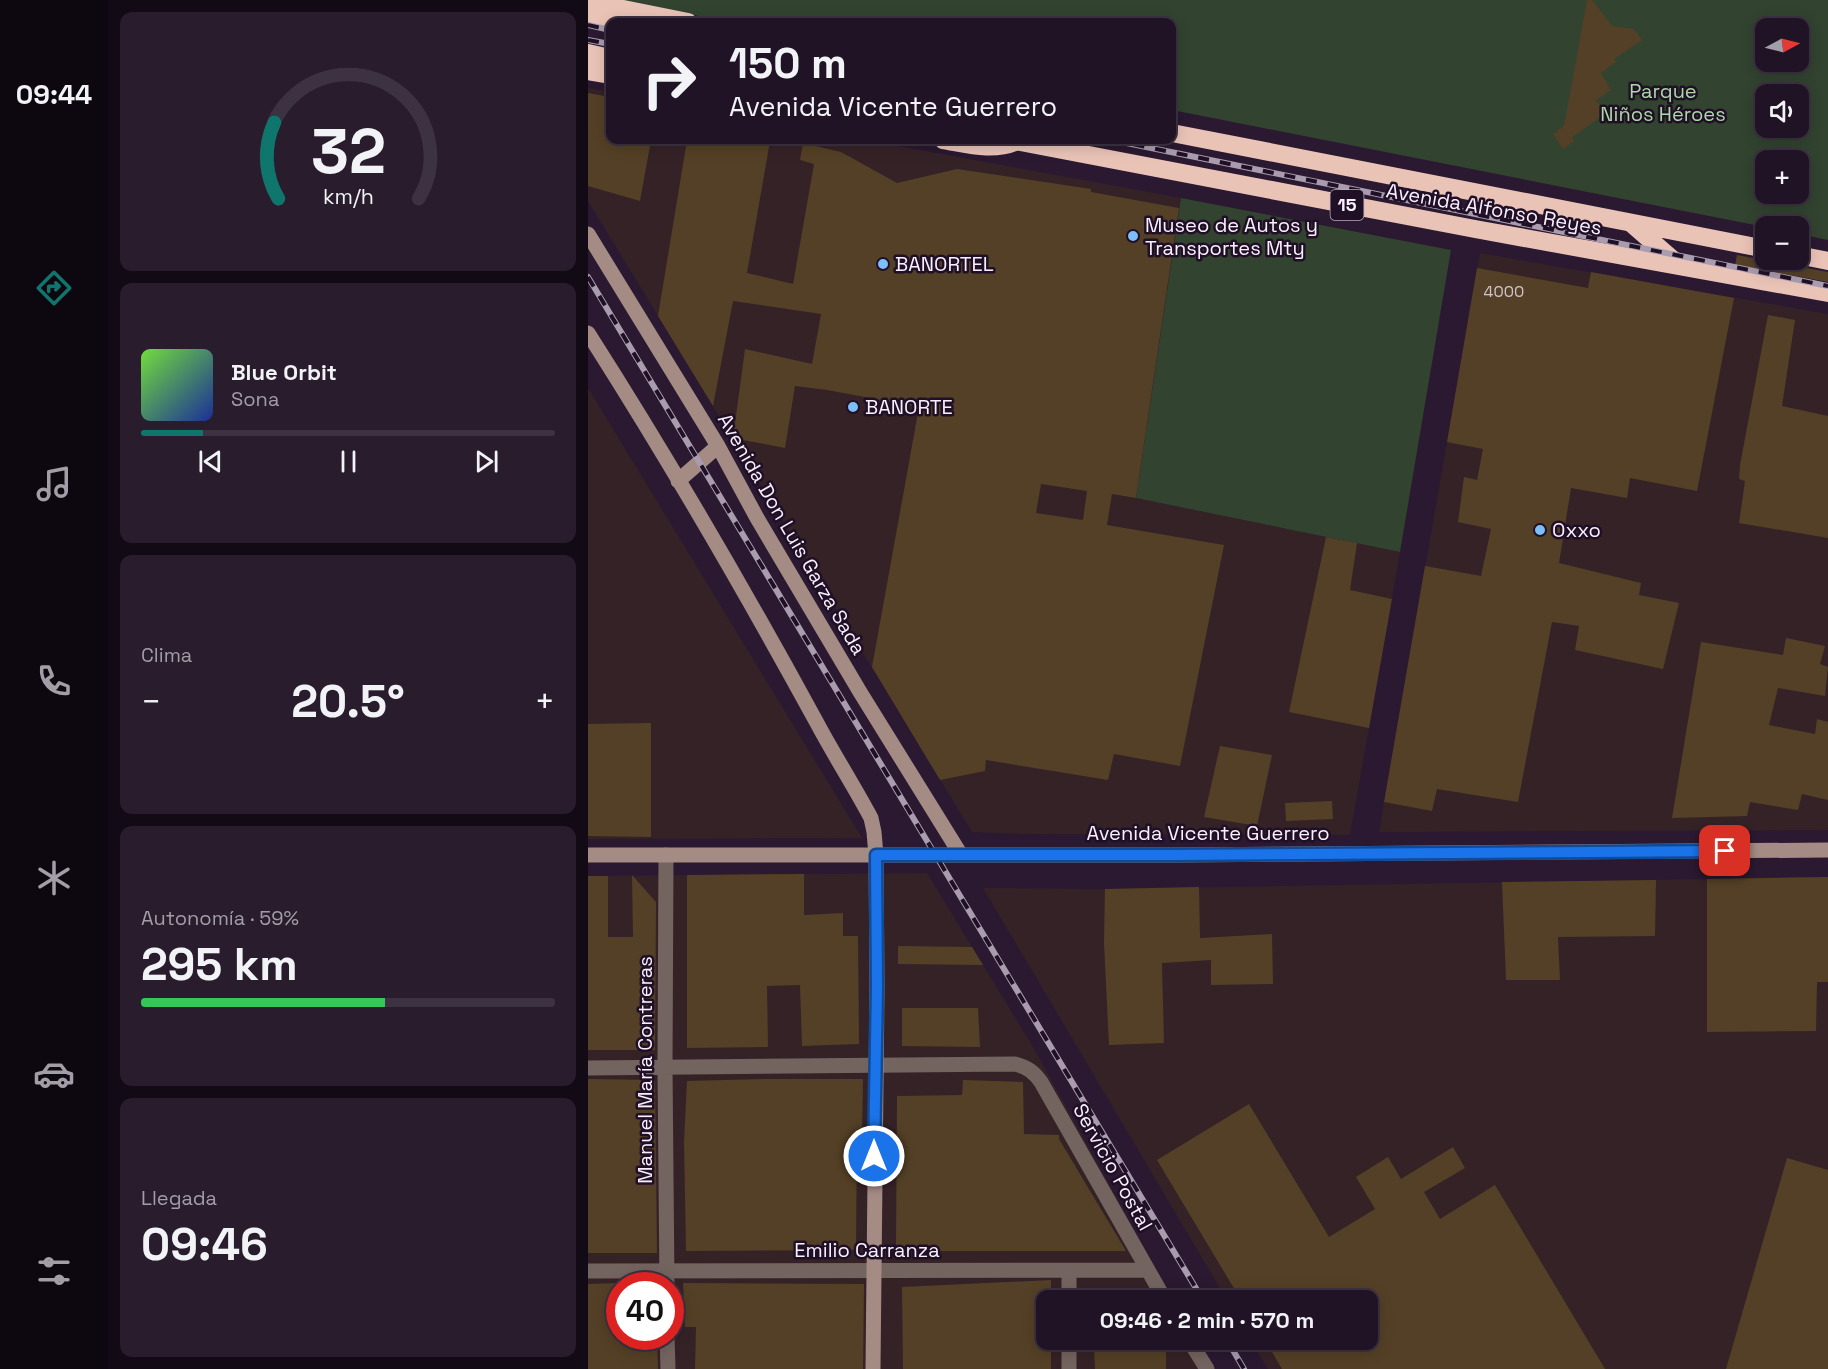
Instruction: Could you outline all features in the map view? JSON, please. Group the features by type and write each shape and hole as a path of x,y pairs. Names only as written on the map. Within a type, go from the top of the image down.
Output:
{"highway":[{"path":"588,2 668,18"},
{"path":"588,16 606,19"},
{"path":"588,53 606,57"},
{"path":"588,71 606,74"},
{"name":"Avenida Alfonso Reyes","path":"1176,134 1755,247"},
{"path":"974,144 990,146 1006,144"},
{"name":"Avenida Alfonso Reyes","path":"1034,144 1483,231 1828,293"},
{"path":"1631,223 1679,265"},
{"path":"1809,257 1828,261"}],"street":[{"name":"Avenida Don Luis Garza Sada","path":"588,234 718,447 757,518 854,682 961,855"},
{"path":"588,333 631,400 768,633 871,818 876,855 877,987 873,1369"},
{"path":"678,481 718,447"},
{"name":"Avenida Vicente Guerrero","path":"588,855 1176,855 1828,850"},
{"name":"Manuel María Contreras","path":"666,855 667,1272"},
{"path":"588,1068 875,1064"},
{"name":"Servicio Postal","path":"875,1064 1015,1064 1025,1066 1041,1082 1159,1290"},
{"name":"Emilio Carranza","path":"684,1277 873,1271 1146,1270"},
{"name":"Emilio Carranza","path":"588,1271 606,1273"},
{"path":"1069,1271 1069,1290"},
{"path":"667,1350 668,1369"},
{"path":"1069,1350 1069,1369"},
{"path":"1195,1350 1207,1369"}],"shaded area":[{"path":"588,88 606,91 606,144 888,144 1181,198 1136,498 1400,552 1350,835 972,832 588,201"},
{"path":"1480,253 1828,314 1828,830 1379,832"},
{"path":"588,388 862,838 588,839"},
{"path":"927,873 1033,1047 1167,1290 1036,1290 1036,1350 1200,1350 1210,1369 588,1369 588,876"},
{"path":"1828,877 1828,1369 1268,1369 1256,1350 1378,1350 1378,1290 1221,1290 983,888 1105,889"}],"green space":[{"name":"Parque Niños Héroes","path":"616,0 1828,0 1828,240 1809,236 1809,216 1755,216 1755,225 1176,111 1176,18 708,18"},
{"path":"1181,198 1451,250 1400,552 1136,498"}],"building":[{"path":"1587,0 1592,0 1612,26 1634,29 1642,40 1614,59 1616,62 1601,73 1611,90 1596,100 1605,114 1572,137 1574,141 1563,149 1553,134 1564,126"},
{"path":"588,93 606,96 606,144 650,144 640,201 588,186"},
{"path":"686,144 769,144 747,273 793,284 814,164 800,160 803,144 841,152 897,183 957,169 1091,189 1091,192 1179,208 1136,498 1112,494 1107,525 1224,545 1180,766 1114,754 1108,780 986,760 985,771 940,780 872,667 919,407 795,386 785,448 733,438 745,349 812,364 821,314 733,301 713,406 658,316","holes":["1041,484 1087,491 1083,520 1036,513"]},
{"path":"1737,255 1755,258 1755,269 1735,265"},
{"path":"1477,268 1588,288 1591,272 1734,298 1697,491 1630,478 1627,498 1571,488 1559,563 1641,583 1639,595 1679,603 1663,669 1575,650 1579,626 1552,622 1518,802 1437,789 1432,811 1384,802 1425,566 1481,576 1491,529 1458,522 1464,477 1477,480 1483,449 1447,442"},
{"path":"1809,268 1828,272 1828,282 1762,270"},
{"path":"1768,315 1795,320 1782,406 1828,416 1828,538 1739,523 1745,481 1739,479 1740,465"},
{"path":"1326,537 1357,543 1350,590 1392,599 1369,728 1289,712"},
{"path":"1786,638 1825,646 1820,664 1828,667 1825,696 1778,688 1769,725 1815,734 1817,719 1828,722 1828,800 1802,794 1798,810 1750,802 1747,816 1672,818 1701,642 1783,655"},
{"path":"651,723 651,837 588,836 588,724"},
{"path":"1220,746 1272,755 1257,826 1204,817"},
{"path":"1332,801 1333,819 1286,821 1285,803"},
{"path":"804,874 804,915 843,913 843,936 858,936 859,1044 802,1046 800,985 767,986 768,1047 687,1048 687,875"},
{"path":"632,875 656,902 655,1050 588,1050 588,876 608,876 608,937 633,937"},
{"path":"1828,877 1828,982 1817,982 1816,1031 1707,1032 1707,879"},
{"path":"1656,880 1655,936 1558,937 1560,980 1506,980 1502,882"},
{"path":"1199,887 1200,938 1272,934 1273,984 1211,985 1211,960 1162,963 1164,1043 1109,1045 1104,943 1105,889"},
{"path":"898,946 972,947 983,965 898,964"},
{"path":"902,1008 978,1008 980,1047 902,1046"},
{"path":"588,1079 655,1080 657,1253 588,1253"},
{"path":"863,1079 862,1135 857,1135 856,1250 686,1251 684,1142 687,1081"},
{"path":"963,1080 1023,1082 1024,1134 1059,1135 1059,1139 1126,1251 896,1251 897,1096 962,1095"},
{"path":"1249,1104 1329,1237 1375,1209 1356,1177 1388,1157 1401,1179 1453,1147 1465,1168 1424,1192 1440,1219 1495,1185 1605,1369 1282,1369 1271,1350 1378,1350 1378,1290 1235,1290 1157,1160"},
{"path":"1787,1158 1828,1170 1828,1369 1726,1369"},
{"path":"1051,1280 1051,1290 1036,1290 1036,1350 1051,1350 1051,1369 903,1369 902,1287"},
{"path":"606,1283 606,1350 657,1350 658,1369 588,1369 588,1284"},
{"path":"684,1283 864,1284 863,1369 695,1369 696,1327 685,1327"},
{"path":"1094,1350 1166,1350 1166,1369 1095,1369"}],"railway":[{"path":"588,25 606,29"},
{"path":"588,40 606,43"},
{"path":"1132,144 1828,286"},
{"path":"588,277 1197,1290"},
{"path":"1233,1350 1244,1369"}],"place":[{"name":"Museo de Autos y Transportes Mty","path":"1133,236"},
{"name":"BANORTEL","path":"883,264"},
{"name":"BANORTE","path":"853,407"},
{"name":"Oxxo","path":"1540,530"}],"route":[{"path":"874,1156 877,987 876,855 1725,851"}]}
